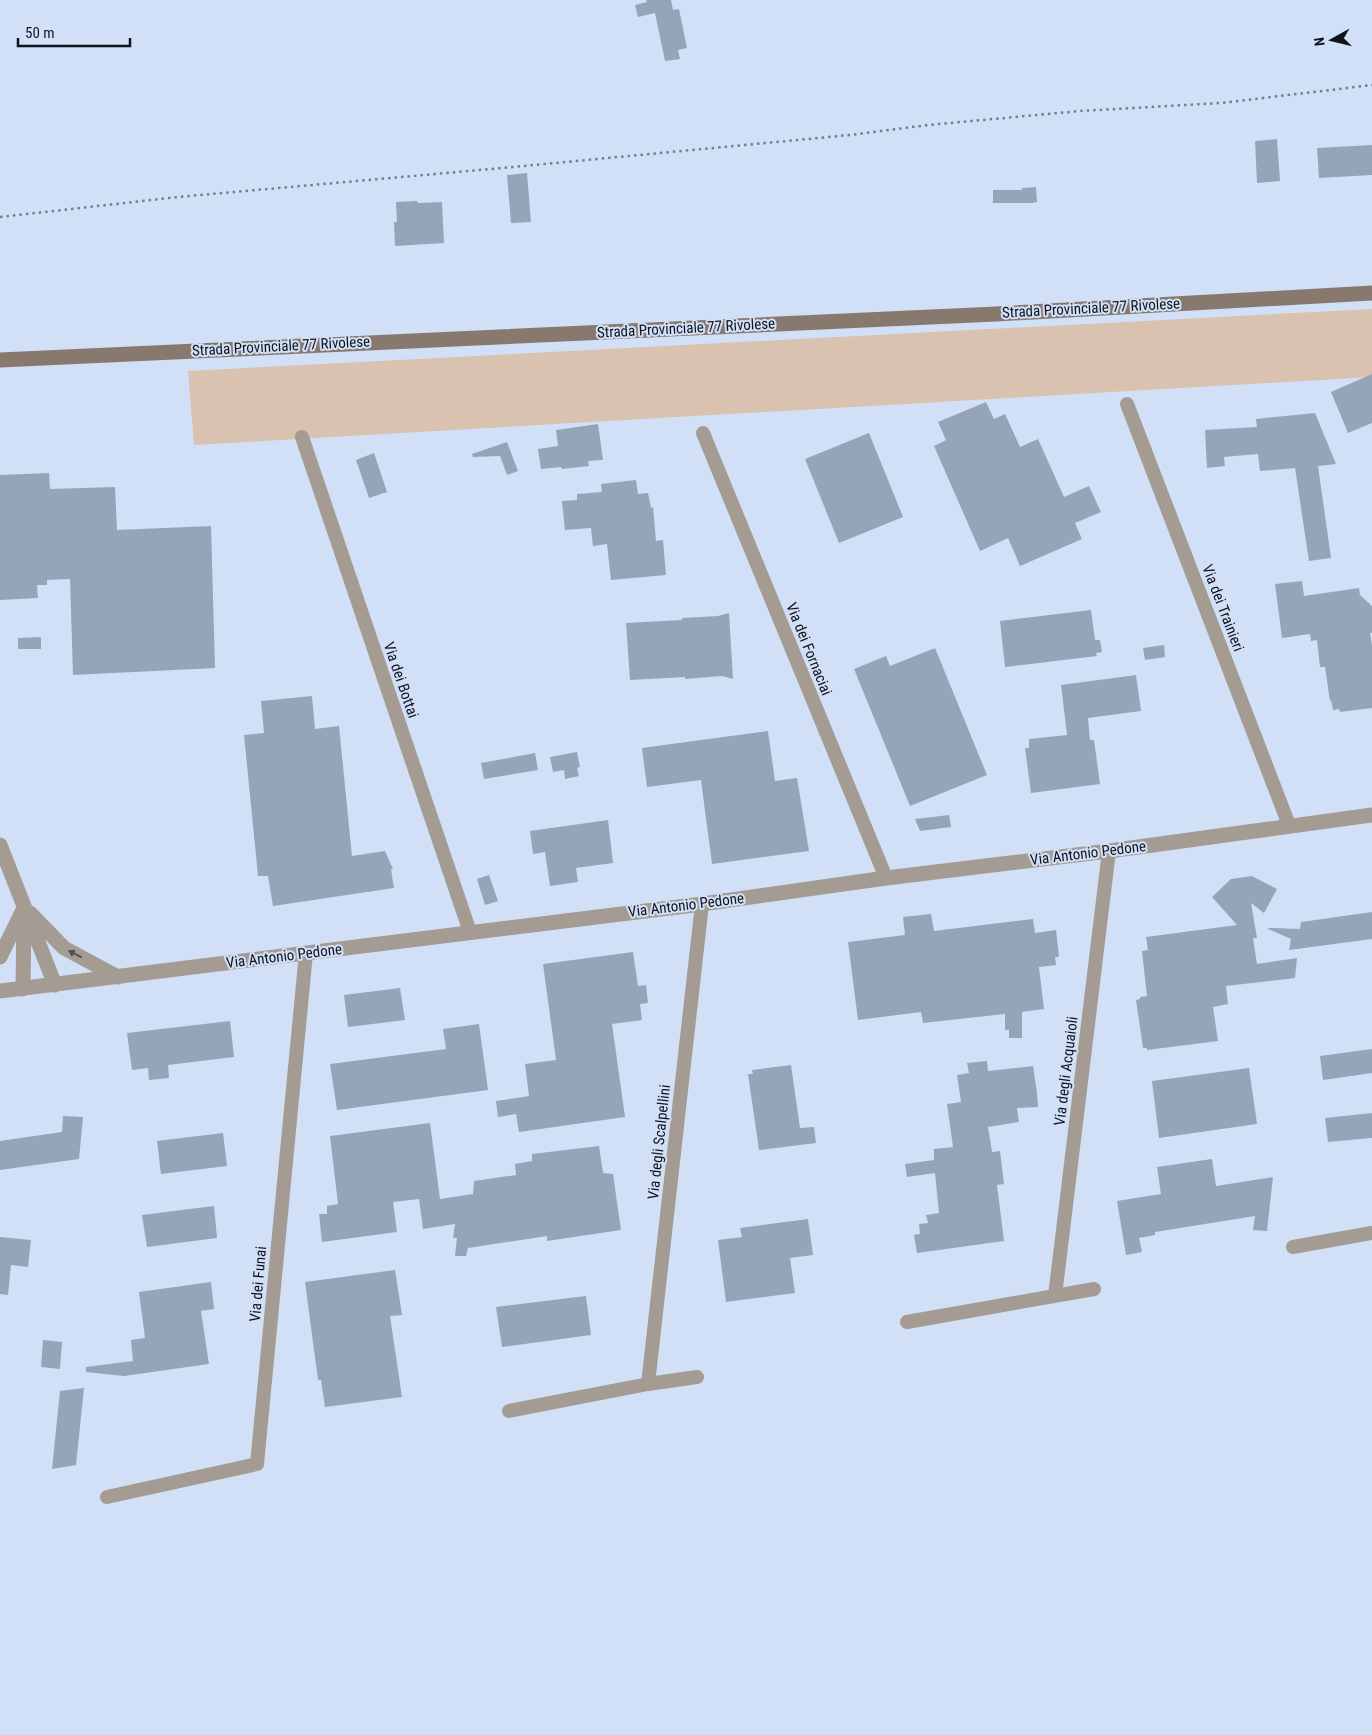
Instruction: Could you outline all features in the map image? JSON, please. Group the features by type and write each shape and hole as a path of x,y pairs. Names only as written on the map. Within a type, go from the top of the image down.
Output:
{"main road":[{"name":"Strada Provinciale 77 Rivolese","path":"0,360 986,314 1372,293"}],"street":[{"name":"Via dei Trainieri","path":"1127,404 1289,825"},
{"name":"Via dei Fornaciai","path":"703,433 886,878"},
{"name":"Via dei Bottai","path":"302,437 470,932"},
{"name":"Via Antonio Pedone","path":"0,991 702,904 886,878 1109,851 1372,815"},
{"path":"0,845 55,985"},
{"name":"Via degli Acquaioli","path":"1054,1296 1109,851"},
{"name":"Via degli Scalpellini","path":"648,1384 702,904"},
{"path":"0,957 24,906"},
{"path":"24,906 64,948 118,977"},
{"path":"23,989 24,906"},
{"name":"Via dei Funai","path":"107,1497 257,1464 306,953"},
{"path":"1293,1247 1372,1233"},
{"path":"907,1322 1094,1288"},
{"path":"509,1411 697,1376"}],"path":[{"path":"0,217 178,198 583,161 1080,111 1221,103 1372,85"}],"shaded area":[{"path":"1372,309 1372,377 194,445 188,371"}],"building":[{"path":"646,0 671,0 673,10 679,9 687,48 678,50 680,59 665,61 655,13 638,17 635,5 647,2"},
{"path":"1277,139 1280,181 1257,183 1255,141"},
{"path":"1372,145 1372,175 1319,178 1317,148"},
{"path":"527,173 531,222 511,223 507,175"},
{"path":"1036,187 1037,202 993,203 993,190 1022,190 1022,188"},
{"path":"417,201 418,203 442,202 444,243 395,246 394,222 397,222 396,202"},
{"path":"1372,374 1372,423 1348,433 1331,392"},
{"path":"986,402 994,419 1005,414 1020,447 1038,439 1064,497 1089,486 1101,512 1075,523 1082,539 1020,566 1008,538 980,551 934,446 946,440 938,422"},
{"path":"1315,413 1336,464 1318,466 1331,558 1309,561 1295,468 1260,471 1258,454 1224,457 1225,466 1207,468 1205,430 1257,427 1256,419"},
{"path":"598,424 603,460 588,461 589,466 541,469 538,449 558,446 556,430"},
{"path":"869,433 903,517 839,543 805,459"},
{"path":"507,442 518,471 507,475 500,456 473,457 472,454"},
{"path":"374,453 387,492 369,498 356,460"},
{"path":"49,473 50,489 115,487 117,530 211,526 215,668 73,675 70,579 47,580 47,585 37,585 38,598 0,600 0,475"},
{"path":"636,480 638,494 648,493 651,508 653,507 656,541 663,540 666,575 611,580 607,544 593,546 591,528 565,530 562,501 577,500 577,494 602,492 601,484"},
{"path":"1302,581 1304,596 1359,588 1360,595 1372,606 1372,633 1370,633 1372,645 1372,708 1340,712 1339,709 1333,710 1325,667 1320,667 1317,640 1311,641 1310,634 1282,638 1275,584"},
{"path":"1091,610 1095,640 1100,640 1102,652 1096,653 1097,656 1005,667 1000,621"},
{"path":"729,613 733,679 722,676 630,680 626,623 682,620 682,618 718,616"},
{"path":"41,637 41,649 18,649 18,638"},
{"path":"1164,645 1165,657 1145,660 1143,648"},
{"path":"935,648 987,775 910,806 854,669 886,656 890,666"},
{"path":"1136,675 1141,711 1088,718 1090,740 1094,740 1100,784 1031,793 1025,748 1029,748 1029,739 1067,735 1061,685"},
{"path":"312,696 315,729 339,726 352,856 385,851 393,869 391,869 394,888 273,906 268,876 258,876 244,735 264,733 261,701"},
{"path":"768,731 775,781 797,778 809,851 712,864 701,780 647,787 642,748"},
{"path":"577,752 580,767 577,768 579,776 565,779 564,770 553,772 550,757"},
{"path":"535,753 538,770 484,779 481,763"},
{"path":"949,815 951,827 920,831 915,819"},
{"path":"608,820 613,863 576,868 578,882 550,886 545,852 533,854 530,831"},
{"path":"489,875 498,901 485,905 477,879"},
{"path":"1252,876 1277,889 1264,913 1251,903 1257,938 1253,938 1257,964 1297,958 1295,978 1226,986 1228,1004 1213,1007 1218,1041 1147,1050 1147,1048 1143,1048 1136,1000 1147,996 1142,951 1148,950 1146,937 1237,925 1212,897 1231,879"},
{"path":"1372,912 1372,939 1289,950 1291,939 1268,929 1300,929 1301,922"},
{"path":"931,914 934,931 1033,919 1035,933 1056,930 1059,957 1055,957 1056,965 1039,967 1044,1009 1022,1012 1022,1038 1009,1038 1009,1030 1005,1030 1005,1014 923,1023 921,1012 858,1020 848,942 905,935 903,917"},
{"path":"633,952 638,986 646,985 648,1003 640,1004 642,1020 612,1024 625,1117 519,1132 516,1114 498,1117 496,1101 529,1096 525,1064 556,1060 543,964"},
{"path":"400,988 405,1020 348,1027 344,995"},
{"path":"230,1021 234,1057 168,1065 169,1078 149,1080 148,1068 132,1070 127,1033"},
{"path":"479,1024 488,1090 337,1110 330,1064 446,1049 443,1029"},
{"path":"1372,1049 1372,1073 1323,1080 1320,1056"},
{"path":"987,1061 988,1071 1033,1066 1037,1093 1038,1107 1017,1108 1019,1122 988,1127 992,1152 1000,1151 1004,1184 997,1185 1004,1241 917,1253 914,1235 920,1234 919,1224 928,1223 926,1215 939,1213 935,1173 907,1177 905,1164 934,1160 934,1149 953,1147 947,1104 961,1102 957,1075 969,1073 967,1063"},
{"path":"791,1065 800,1128 814,1127 816,1143 759,1150 748,1074 753,1074 752,1070"},
{"path":"1249,1068 1257,1124 1159,1138 1152,1081"},
{"path":"1372,1113 1372,1138 1328,1142 1325,1118"},
{"path":"63,1116 83,1117 79,1159 0,1170 0,1141 62,1132"},
{"path":"430,1123 440,1199 473,1194 474,1181 516,1175 515,1164 532,1161 532,1154 599,1146 603,1173 613,1174 621,1230 547,1241 547,1236 468,1248 466,1256 455,1256 457,1238 453,1238 455,1224 423,1229 419,1199 393,1202 397,1232 322,1242 319,1214 327,1214 327,1206 338,1204 330,1136"},
{"path":"223,1133 227,1166 161,1174 157,1141"},
{"path":"1212,1159 1216,1186 1273,1177 1267,1231 1253,1230 1255,1216 1155,1232 1155,1235 1139,1238 1142,1252 1126,1255 1117,1201 1161,1194 1157,1167"},
{"path":"214,1206 217,1238 147,1247 142,1215"},
{"path":"808,1219 813,1255 790,1258 795,1293 726,1302 718,1240 742,1237 740,1228"},
{"path":"0,1237 31,1240 28,1267 11,1265 8,1295 0,1294"},
{"path":"395,1270 402,1315 390,1316 402,1397 325,1407 321,1380 318,1380 305,1282"},
{"path":"211,1282 214,1309 201,1311 209,1364 124,1376 86,1372 86,1367 133,1361 131,1340 145,1338 139,1292"},
{"path":"586,1296 591,1335 502,1347 496,1307"},
{"path":"43,1340 62,1342 60,1369 41,1367"},
{"path":"84,1388 76,1465 52,1469 60,1391"}]}
